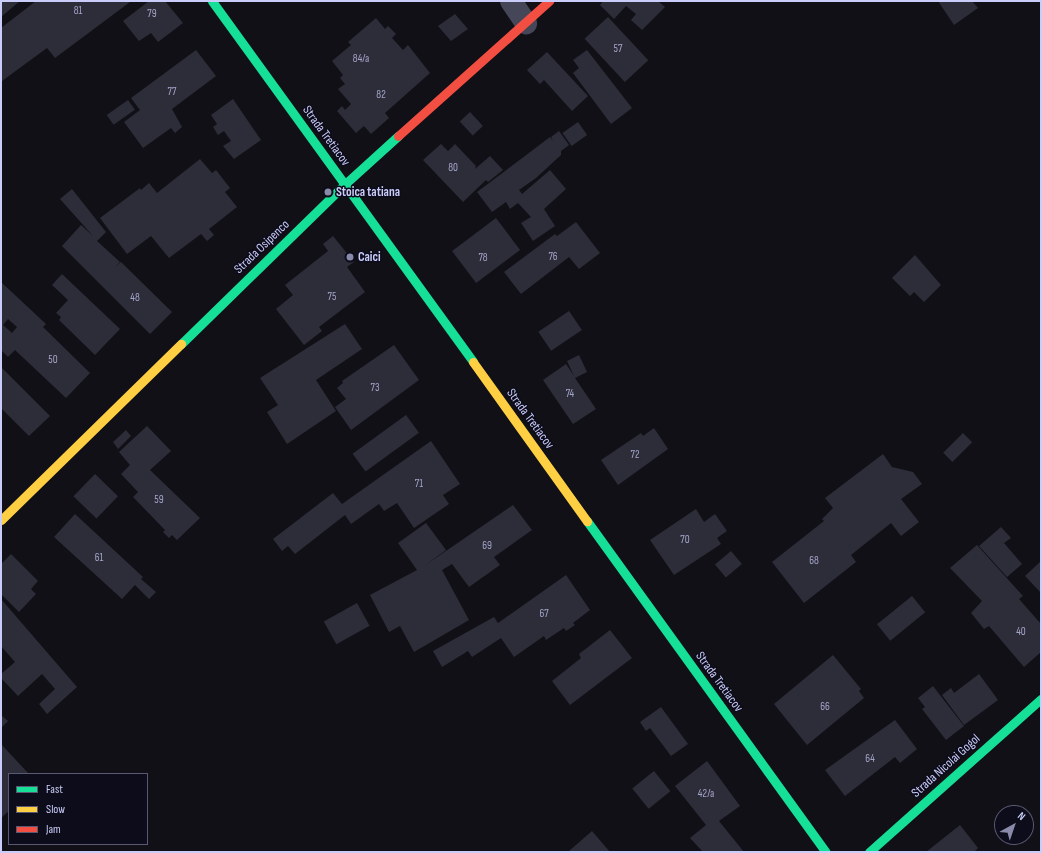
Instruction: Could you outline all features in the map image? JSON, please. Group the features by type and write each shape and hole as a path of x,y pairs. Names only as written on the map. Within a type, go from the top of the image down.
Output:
{"street":[{"name":"Strada Tretiacov","path":"212,1 826,852"},
{"path":"511,1 526,23"},
{"name":"Strada Osipenco","path":"1,520 345,184 549,1"},
{"name":"Strada Nicolai Gogol","path":"869,852 1041,699"}],"building":[{"path":"1,1 20,1 1,17"},
{"path":"36,1 130,2 55,58 47,48 2,81 1,28"},
{"path":"149,1 165,1 183,23 158,42 151,33 139,41 123,21"},
{"path":"603,1 658,1 665,7 642,30 631,20 636,14 626,6 614,19 600,5"},
{"path":"938,1 972,1 978,8 954,25"},
{"path":"455,14 468,29 451,41 438,26"},
{"path":"608,17 648,60 625,82 585,39"},
{"path":"376,18 385,29 388,26 396,34 392,38 403,50 408,45 430,73 385,113 389,118 371,134 364,126 356,133 337,111 342,106 345,110 351,104 338,89 345,84 340,78 343,75 332,61 351,45 348,42"},
{"path":"196,50 216,76 172,109 182,127 175,133 171,128 143,148 124,122 140,110 131,98"},
{"path":"587,50 632,108 611,124 573,73 579,68 573,60"},
{"path":"547,52 588,96 572,111 544,80 540,84 527,70"},
{"path":"233,99 261,140 234,159 223,146 231,141 224,131 218,135 213,127 217,124 211,115"},
{"path":"128,100 135,110 114,125 107,115"},
{"path":"470,112 483,126 473,135 460,122"},
{"path":"578,122 587,135 572,146 562,133"},
{"path":"559,131 569,145 561,151 561,155 536,178 519,190 522,194 550,170 566,189 544,209 555,226 533,241 521,223 531,217 518,203 510,209 506,202 492,212 477,192 550,137 553,141 551,137"},
{"path":"441,144 448,151 455,144 476,166 475,169 490,156 503,170 488,182 486,180 463,202 423,160"},
{"path":"200,159 212,173 216,170 230,188 225,192 237,207 209,229 214,235 207,241 201,234 169,258 151,236 127,254 100,218 149,183 157,193"},
{"path":"72,189 106,232 97,241 120,262 115,267 121,262 172,312 150,334 62,246 81,225 93,236 60,199"},
{"path":"496,218 520,250 476,283 452,251"},
{"path":"576,222 600,253 579,269 569,257 521,294 504,272 555,234 557,236"},
{"path":"333,236 354,262 347,267 365,292 319,327 322,331 304,345 276,309 293,295 285,285 328,251 323,244"},
{"path":"915,255 941,285 924,302 914,292 910,296 892,278"},
{"path":"62,274 120,329 95,355 59,320 61,317 56,313 68,300 52,285"},
{"path":"1,282 46,324 43,327 90,373 66,398 15,350 8,357 1,350","holes":["8,319 17,327 12,333 3,325"]},
{"path":"569,311 582,330 551,351 538,332"},
{"path":"345,324 362,349 316,380 336,411 287,444 267,412 278,405 260,378"},
{"path":"394,345 419,380 351,430 335,407 346,399 337,388 343,383 342,381"},
{"path":"579,355 587,372 575,378 596,409 573,424 543,380 566,364 574,376 567,361"},
{"path":"1,367 50,416 29,436 1,408"},
{"path":"406,415 419,433 366,472 353,454"},
{"path":"147,426 171,451 150,470 200,518 177,540 172,535 169,538 163,532 165,530 133,497 138,492 121,474 130,465 119,452"},
{"path":"654,428 668,449 618,485 601,460 641,433 643,436"},
{"path":"126,430 131,436 118,449 113,442"},
{"path":"963,433 972,442 952,462 943,453"},
{"path":"431,441 460,484 443,495 449,504 414,528 397,503 384,511 379,504 351,524 345,515 295,554 288,546 282,551 273,539 333,493 342,504"},
{"path":"883,454 892,467 913,472 922,484 901,499 919,522 901,536 891,523 851,555 856,562 804,603 772,562 824,521 822,519 833,508 825,498"},
{"path":"95,474 118,496 96,519 73,496"},
{"path":"513,505 532,530 494,557 500,565 469,587 452,564 442,570 469,620 414,652 400,626 389,632 370,595 417,570 398,543 426,523 446,550 424,566"},
{"path":"696,509 704,522 715,514 727,531 717,538 721,544 674,575 650,540"},
{"path":"75,514 143,577 141,579 156,592 149,599 135,585 122,599 54,537"},
{"path":"1001,527 1011,538 1004,543 1022,564 1007,577 979,546"},
{"path":"977,545 1023,596 1019,599 1041,624 1041,652 1024,667 989,626 984,629 971,613 982,601 950,568"},
{"path":"731,551 742,564 726,578 715,564"},
{"path":"11,554 38,581 31,589 36,594 19,612 1,594 1,564"},
{"path":"1041,561 1041,593 1025,576"},
{"path":"566,575 590,610 573,623 575,625 566,631 564,628 546,640 544,636 514,657 501,638 472,657 468,651 442,667 433,651 494,617 498,623"},
{"path":"912,596 925,612 890,641 877,624"},
{"path":"1,599 77,687 47,714 39,704 55,689 42,674 18,696 1,678 1,674 15,662 1,646"},
{"path":"357,603 370,626 336,644 324,621"},
{"path":"610,630 632,658 570,705 552,681 581,658 579,654"},
{"path":"833,655 861,689 859,691 864,698 807,745 774,704"},
{"path":"979,674 998,700 964,725 942,695 951,688 954,693"},
{"path":"933,686 964,726 946,740 922,709 925,707 918,698"},
{"path":"661,707 688,744 671,756 650,728 646,731 640,722"},
{"path":"1,715 8,721 1,728"},
{"path":"895,720 917,749 900,763 895,757 845,796 825,770"},
{"path":"1,744 28,773 8,773 8,812 2,817"},
{"path":"707,761 740,806 719,821 744,852 703,852 690,838 706,825 675,786"},
{"path":"654,771 670,791 649,809 632,789"},
{"path":"960,825 978,848 974,852 926,852"},
{"path":"592,831 610,852 569,851"}],"traffic: fast":[{"path":"212,1 473,362"},
{"path":"181,344 345,184 398,136"},
{"path":"587,521 826,852"},
{"path":"869,852 1041,699"}],"traffic: slow":[{"path":"1,520 181,344"},
{"path":"473,362 587,521"}],"traffic: jam":[{"path":"398,136 549,1"}],"place":[{"name":"Stoica tatiana","path":"328,192"},
{"name":"Caici","path":"350,257"}]}
